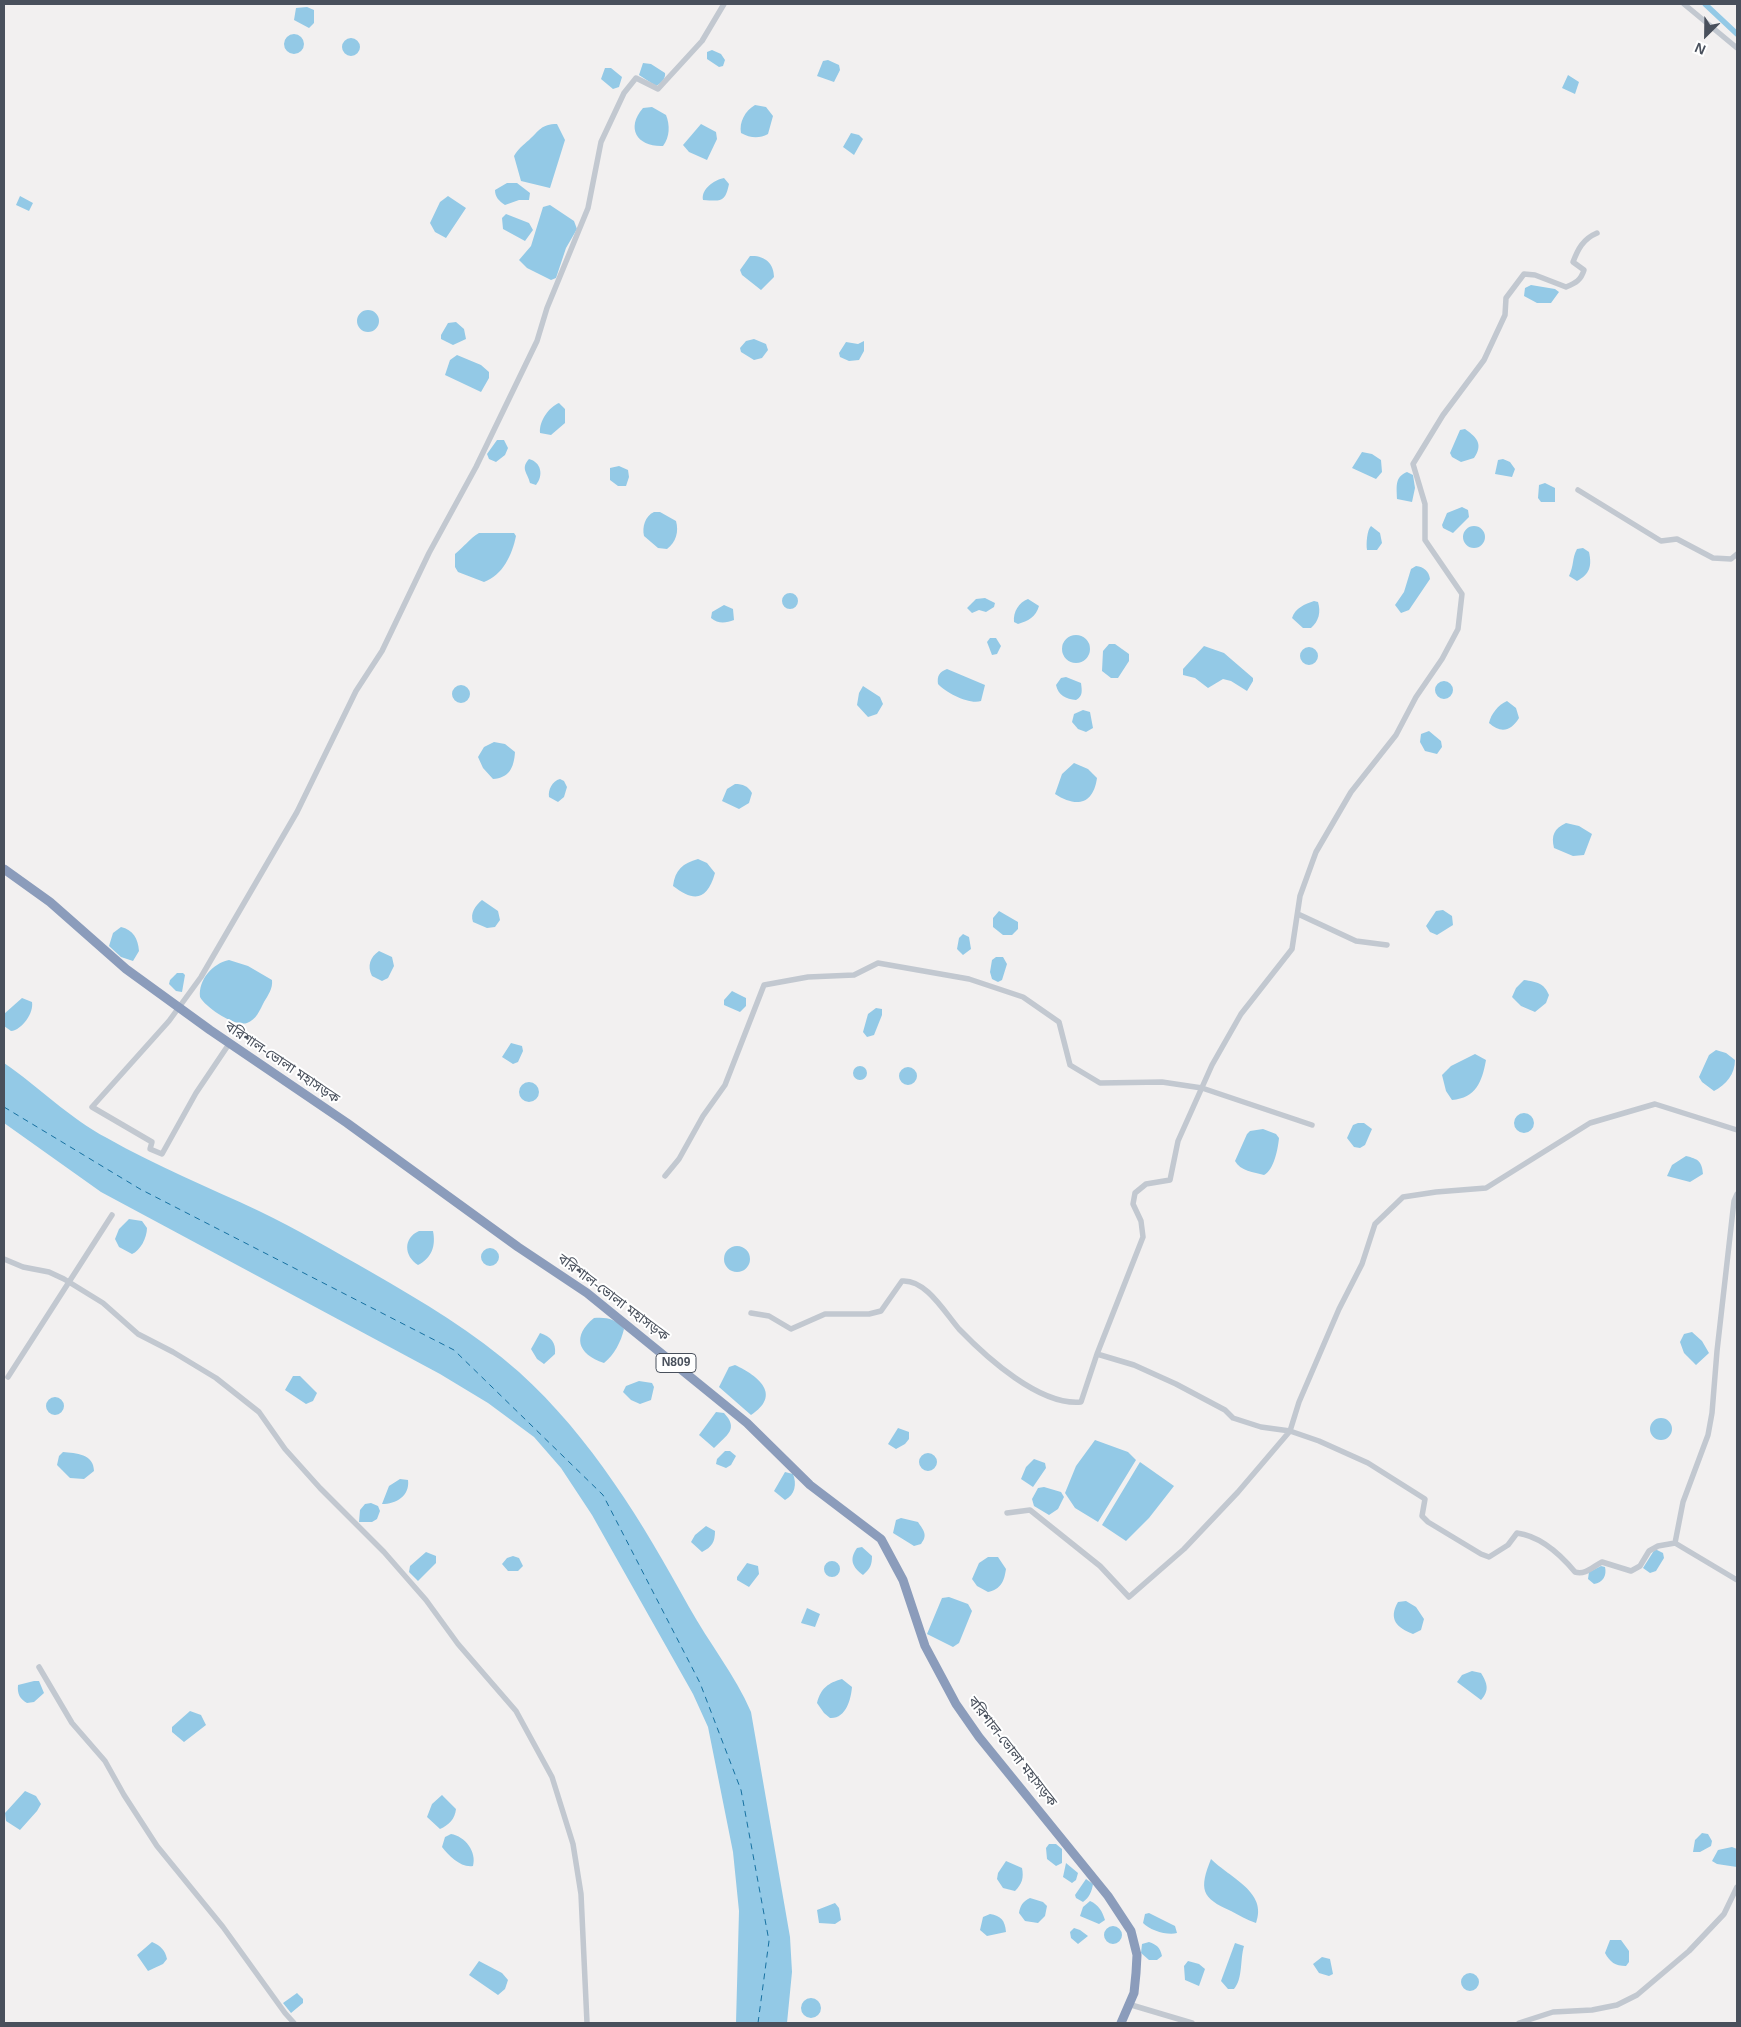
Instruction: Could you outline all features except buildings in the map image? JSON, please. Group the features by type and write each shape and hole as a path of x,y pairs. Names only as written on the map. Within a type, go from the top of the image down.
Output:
{"highway":[{"name":"বরিশাল-ভোলা মহাসড়ক","path":"4,869 50,902 126,969 179,1008 347,1123 518,1247 588,1293 747,1423 810,1485 881,1539 903,1580 925,1646 956,1704 979,1738 1108,1896 1131,1931 1138,1955 1134,1993 1121,2023"}],"street":[{"path":"229,1044 196,1093 162,1154 150,1149 152,1142 92,1108 179,1008 217,953 298,812 356,691 382,651 429,552 476,467 537,341 547,308 585,216 601,142 624,93 636,78 658,89 702,41 724,4"},
{"path":"1684,4 1737,48"},
{"path":"751,1313 769,1316 791,1329 824,1314 869,1314 881,1311 902,1282 909,1281 932,1297 959,1328 1020,1383 1068,1403 1081,1402 1097,1354 1143,1237 1141,1221 1133,1204 1135,1193 1146,1184 1170,1180 1178,1141 1212,1065 1241,1014 1292,949 1300,896 1316,852 1351,792 1396,735 1416,697 1442,659 1458,629 1462,594 1425,540 1425,504 1413,464 1443,414 1484,360 1505,315 1506,298 1512,287 1524,274 1535,275 1566,287 1575,284 1581,279 1584,270 1573,262 1578,248 1587,237 1597,233"},
{"path":"1578,490 1661,541 1677,539 1714,558 1731,559 1737,554"},
{"path":"1298,914 1356,941 1387,945"},
{"path":"665,1176 679,1159 703,1116 725,1085 764,985 808,977 854,975 878,963 969,979 1023,998 1059,1022 1070,1065 1100,1083 1162,1082 1202,1088 1312,1125"},
{"path":"1007,1514 1030,1510 1100,1566 1129,1596 1184,1549 1238,1492 1290,1431 1299,1402 1339,1309 1362,1264 1375,1224 1403,1197 1486,1188 1590,1123 1655,1104 1737,1130"},
{"path":"1675,1543 1683,1502 1708,1435 1712,1413 1716,1351 1734,1202 1737,1194"},
{"path":"8,1377 68,1283 90,1253 112,1215"},
{"path":"4,1259 23,1267 55,1274 102,1303 138,1334 173,1352 216,1378 259,1412 285,1449 320,1488 384,1552 426,1600 458,1644 516,1711 552,1776 573,1844 581,1894 587,2023"},
{"path":"1097,1354 1134,1365 1176,1384 1225,1410 1233,1418 1261,1427 1290,1431 1354,1456 1425,1499 1422,1516 1428,1522 1489,1557 1504,1548 1517,1533 1527,1534 1544,1543 1574,1572 1581,1574 1602,1562 1631,1571 1640,1566 1650,1551 1658,1546 1675,1543 1737,1580"},
{"path":"39,1667 72,1722 105,1761 124,1795 157,1846 223,1927 294,2023"},
{"path":"1519,2023 1553,2012 1592,2010 1617,2005 1637,1995 1689,1951 1724,1914 1737,1887"},
{"path":"1128,2004 1192,2023"}],"water":[{"path":"307,7 314,10 314,23 309,28 294,20 296,8"},
{"path":"294,34 301,37 304,44 301,51 294,54 287,51 284,44 287,37"},
{"path":"351,38 357,41 360,47 357,53 351,56 345,53 342,47 345,41"},
{"path":"712,50 721,54 725,60 723,66 719,67 707,59 707,52"},
{"path":"828,60 839,65 840,70 834,82 817,76 823,61"},
{"path":"643,63 651,64 665,73 664,79 660,84 656,86 639,75"},
{"path":"605,68 611,68 622,77 619,87 613,89 601,79"},
{"path":"1568,75 1579,82 1575,94 1562,88"},
{"path":"755,105 766,107 773,116 768,134 765,136 751,137 741,133 744,117 748,110"},
{"path":"652,107 666,115 669,127 663,146 654,146 641,140 635,130 635,123 643,108"},
{"path":"557,124 565,140 550,188 521,181 514,156 541,129 547,125"},
{"path":"701,124 716,132 717,139 707,160 689,152 683,145"},
{"path":"851,133 859,135 863,139 854,155 843,147"},
{"path":"724,178 729,184 724,198 721,200 703,200 706,189 716,181"},
{"path":"507,183 517,183 530,193 529,200 519,200 505,205 497,197 495,190"},
{"path":"20,196 33,203 29,211 16,205"},
{"path":"448,196 466,208 446,238 435,232 430,223 440,202"},
{"path":"550,205 574,221 577,229 566,248 556,278 551,280 527,268 519,260 531,246 543,207"},
{"path":"506,214 529,223 533,230 525,241 503,229 502,218"},
{"path":"750,256 760,257 767,261 774,272 774,277 761,290 742,275 740,270"},
{"path":"1531,285 1555,289 1559,292 1551,303 1537,303 1524,296 1525,288"},
{"path":"368,310 376,313 379,321 376,329 368,332 360,329 357,321 360,313"},
{"path":"456,322 464,329 466,339 453,345 441,339 441,335 448,323"},
{"path":"754,339 766,344 768,350 762,358 754,360 741,352 740,348 746,341"},
{"path":"864,341 864,351 859,360 849,361 840,357 839,353 846,342 858,344"},
{"path":"457,355 481,365 489,372 489,378 481,392 445,375 450,360"},
{"path":"559,403 565,409 565,423 551,435 540,433 545,415"},
{"path":"1465,429 1476,439 1479,445 1474,458 1461,462 1452,457 1450,453 1460,430"},
{"path":"497,440 504,440 508,448 505,455 496,462 489,459 487,454"},
{"path":"1362,452 1372,454 1381,460 1382,472 1376,479 1352,468"},
{"path":"529,459 536,463 540,469 540,477 536,485 530,483 525,471 526,462"},
{"path":"1503,459 1510,462 1515,469 1512,477 1495,474 1498,460"},
{"path":"619,466 628,470 629,477 626,486 618,486 610,480 610,468"},
{"path":"1407,472 1413,475 1415,488 1412,502 1397,499 1398,480"},
{"path":"1545,483 1555,488 1555,502 1541,502 1538,498 1539,485"},
{"path":"1462,507 1468,510 1469,517 1453,533 1443,528 1442,525 1447,513"},
{"path":"654,512 660,512 676,521 676,536 673,543 667,549 658,548 644,536 645,522 648,516"},
{"path":"1371,526 1380,533 1382,543 1377,550 1367,550 1367,537"},
{"path":"1474,526 1484,533 1485,537 1478,547 1474,548 1464,541 1463,537 1470,527"},
{"path":"479,533 514,533 516,536 506,564 496,575 484,582 458,572 455,567 455,554"},
{"path":"1583,548 1589,552 1590,565 1585,575 1577,581 1569,576 1577,549"},
{"path":"1416,566 1426,570 1430,579 1409,610 1401,613 1395,605 1404,592 1411,569"},
{"path":"790,593 798,601 790,609 782,601"},
{"path":"985,598 995,603 994,607 986,612 979,610 972,613 967,608 976,599"},
{"path":"1028,599 1039,606 1038,610 1031,618 1025,621 1018,624 1014,622 1019,605"},
{"path":"1314,601 1318,602 1319,606 1318,619 1311,628 1303,628 1292,618 1293,615 1304,605"},
{"path":"724,605 733,609 734,620 722,622 711,618 712,612"},
{"path":"1076,635 1086,639 1090,649 1086,659 1076,663 1066,659 1062,649 1066,639"},
{"path":"990,638 996,638 1001,646 997,654 992,655 987,642"},
{"path":"1109,644 1115,644 1129,654 1129,661 1118,678 1111,678 1102,671 1103,651"},
{"path":"1204,646 1224,653 1253,678 1247,691 1231,681 1223,679 1208,688 1195,678 1183,675 1183,669"},
{"path":"1309,647 1315,650 1318,656 1315,662 1309,665 1303,662 1300,656 1303,650"},
{"path":"947,669 985,685 981,701 965,700 938,684 940,673"},
{"path":"1066,677 1081,683 1081,695 1076,700 1063,696 1057,688 1056,685 1061,678"},
{"path":"1444,681 1450,684 1453,690 1450,696 1444,699 1438,696 1435,690 1438,684"},
{"path":"461,685 467,688 470,694 467,700 461,703 455,700 452,694 455,688"},
{"path":"863,686 880,697 883,704 877,714 868,717 857,705 859,693"},
{"path":"1507,701 1516,708 1519,718 1513,726 1502,730 1489,723 1493,713"},
{"path":"1083,710 1090,712 1093,728 1086,732 1078,729 1072,722 1074,714"},
{"path":"1429,731 1441,741 1442,747 1437,754 1425,751 1420,742 1421,734"},
{"path":"494,742 505,744 515,752 510,771 503,777 493,779 483,768 478,757 484,747"},
{"path":"1074,763 1088,769 1097,778 1092,794 1087,799 1076,802 1069,801 1055,794 1062,774"},
{"path":"560,779 564,781 567,787 564,797 558,802 549,797 549,794 553,784"},
{"path":"735,784 745,786 752,793 749,803 739,809 722,801 727,789"},
{"path":"1566,823 1579,826 1592,834 1584,855 1573,856 1554,848 1554,833"},
{"path":"698,859 707,863 715,873 712,882 704,894 699,896 687,895 673,886 676,876 684,865"},
{"path":"482,900 498,911 500,920 495,927 487,928 473,922 474,910"},
{"path":"1443,910 1452,916 1453,925 1437,935 1430,932 1426,926 1436,911"},
{"path":"999,911 1018,922 1018,929 1012,935 1003,935 993,927 993,918"},
{"path":"121,927 132,932 137,942 139,951 133,961 121,957 109,946 113,933"},
{"path":"963,934 969,937 971,949 963,955 957,949 959,938"},
{"path":"379,951 392,957 394,966 388,978 382,981 372,976 370,969 373,956"},
{"path":"996,957 1003,957 1007,964 1002,980 998,982 992,979 990,972 992,960"},
{"path":"229,960 248,966 272,980 270,992 259,1011 253,1020 247,1023 235,1022 221,1016 200,997 201,984 208,973 217,965"},
{"path":"177,973 185,975 182,992 176,991 169,984 170,980"},
{"path":"1524,980 1540,984 1549,995 1546,1003 1535,1012 1521,1006 1512,997 1516,988"},
{"path":"732,991 746,998 746,1006 740,1012 724,1005 724,1000"},
{"path":"22,998 32,1002 31,1011 19,1028 11,1031 4,1026 4,1014"},
{"path":"876,1008 882,1009 882,1015 874,1035 867,1037 863,1032 868,1014"},
{"path":"511,1043 522,1046 523,1051 518,1062 513,1064 502,1057"},
{"path":"1716,1050 1726,1053 1735,1060 1735,1065 1729,1078 1714,1091 1702,1082 1699,1077 1709,1055"},
{"path":"1475,1054 1486,1060 1480,1082 1467,1096 1452,1100 1446,1091 1442,1075 1451,1066"},
{"path":"4,1063 93,1130 144,1158 287,1225 448,1318 502,1357 545,1397 569,1424 614,1482 634,1513 745,1698 751,1712 790,1937 792,1972 787,2023 736,2023 739,1911 733,1852 708,1727 693,1694 592,1515 561,1468 534,1437 488,1403 440,1374 101,1192 4,1123"},
{"path":"857,1066 863,1066 867,1073 863,1080 857,1080 853,1076 853,1070"},
{"path":"904,1067 912,1067 917,1072 915,1083 904,1085 899,1080 899,1072"},
{"path":"525,1082 533,1082 539,1088 539,1096 533,1102 525,1102 519,1096 519,1088"},
{"path":"1524,1113 1531,1116 1534,1123 1531,1130 1524,1133 1517,1130 1514,1123 1517,1116"},
{"path":"1364,1123 1372,1129 1365,1145 1360,1148 1354,1147 1347,1138 1353,1125"},
{"path":"1263,1129 1276,1134 1279,1138 1273,1164 1264,1175 1244,1169 1235,1161 1247,1134 1250,1131"},
{"path":"1686,1156 1699,1161 1703,1174 1690,1182 1667,1176 1672,1165"},
{"path":"129,1219 142,1221 147,1228 142,1244 132,1254 119,1247 115,1239 119,1229"},
{"path":"419,1231 433,1231 434,1242 430,1255 418,1265 410,1257 407,1247 410,1238"},
{"path":"737,1246 746,1250 750,1259 746,1268 737,1272 728,1268 724,1259 728,1250"},
{"path":"490,1248 496,1251 499,1257 496,1263 490,1266 484,1263 481,1257 484,1251"},
{"path":"594,1318 611,1319 624,1329 617,1348 604,1363 588,1355 583,1350 581,1344 582,1331"},
{"path":"1692,1332 1702,1341 1709,1353 1696,1365 1684,1353 1680,1342 1684,1334"},
{"path":"540,1333 552,1340 555,1346 555,1354 544,1364 537,1359 531,1349"},
{"path":"735,1365 759,1380 766,1393 765,1400 760,1408 751,1415 719,1387 729,1367"},
{"path":"293,1376 300,1376 317,1393 313,1401 306,1404 285,1390"},
{"path":"639,1381 652,1383 654,1387 651,1400 640,1404 631,1400 623,1392 626,1386"},
{"path":"55,1397 61,1400 64,1406 61,1412 55,1415 49,1412 46,1406 49,1400"},
{"path":"716,1412 724,1413 731,1423 731,1428 730,1432 714,1448 699,1435"},
{"path":"1661,1418 1671,1425 1672,1429 1665,1439 1661,1440 1651,1433 1650,1429 1657,1419"},
{"path":"898,1428 909,1432 909,1439 905,1444 896,1449 888,1444"},
{"path":"1095,1440 1128,1452 1136,1460 1098,1522 1075,1508 1065,1493 1076,1466"},
{"path":"725,1451 730,1451 736,1456 731,1465 726,1468 716,1464 717,1459"},
{"path":"63,1452 79,1454 88,1458 93,1465 94,1471 84,1479 70,1478 57,1465 59,1456"},
{"path":"928,1453 934,1456 937,1462 934,1468 928,1471 922,1468 919,1462 922,1456"},
{"path":"1034,1459 1045,1463 1046,1468 1033,1487 1021,1479 1026,1467"},
{"path":"1140,1462 1174,1486 1149,1518 1126,1541 1102,1525"},
{"path":"785,1472 793,1474 795,1485 791,1495 785,1500 774,1491"},
{"path":"400,1479 408,1480 407,1490 404,1495 397,1501 382,1504 389,1486"},
{"path":"1044,1487 1061,1492 1064,1497 1058,1509 1049,1515 1034,1506 1032,1499 1038,1488"},
{"path":"371,1503 378,1506 380,1511 377,1519 372,1522 359,1522 360,1510 365,1504"},
{"path":"901,1518 918,1522 924,1533 921,1544 914,1546 893,1533 896,1520"},
{"path":"706,1526 715,1531 714,1538 711,1546 702,1552 691,1542 695,1535"},
{"path":"862,1547 872,1556 870,1567 863,1575 856,1569 852,1559 857,1548"},
{"path":"1655,1549 1663,1553 1664,1558 1656,1571 1650,1573 1643,1568"},
{"path":"426,1552 436,1556 436,1563 418,1581 409,1572 410,1566"},
{"path":"513,1556 519,1558 523,1566 518,1571 508,1571 502,1564 507,1558"},
{"path":"988,1557 998,1557 1006,1569 1001,1584 996,1589 988,1592 977,1586 972,1579 979,1563"},
{"path":"832,1561 838,1563 840,1569 838,1575 832,1577 826,1575 824,1569 826,1563"},
{"path":"747,1563 758,1566 759,1574 749,1587 737,1580 737,1577"},
{"path":"1601,1566 1605,1567 1605,1576 1600,1582 1594,1584 1588,1579 1589,1572"},
{"path":"949,1597 968,1604 972,1611 959,1643 953,1647 927,1634 942,1598"},
{"path":"1406,1601 1416,1607 1424,1619 1421,1630 1413,1634 1402,1629 1394,1618 1398,1602"},
{"path":"807,1608 820,1614 815,1627 801,1623"},
{"path":"1472,1671 1481,1673 1486,1683 1487,1690 1481,1700 1457,1682 1462,1675"},
{"path":"842,1679 852,1687 849,1702 844,1712 830,1718 817,1703 826,1687"},
{"path":"39,1681 44,1693 34,1702 27,1703 20,1696 18,1685"},
{"path":"190,1711 201,1715 206,1725 184,1742 172,1732 172,1727"},
{"path":"25,1791 36,1796 41,1804 20,1830 6,1821 5,1813"},
{"path":"442,1795 456,1809 451,1821 440,1829 427,1817 432,1804"},
{"path":"1702,1833 1708,1834 1712,1841 1711,1846 1700,1852 1693,1852 1695,1840"},
{"path":"451,1834 461,1838 469,1845 473,1855 473,1866 460,1863 442,1847 445,1837"},
{"path":"1049,1844 1056,1844 1062,1849 1062,1863 1056,1866 1047,1859 1046,1848"},
{"path":"1732,1847 1737,1849 1737,1867 1717,1864 1712,1861 1718,1850"},
{"path":"1211,1859 1237,1879 1252,1894 1257,1903 1256,1923 1221,1906 1208,1897 1204,1885"},
{"path":"1006,1861 1022,1868 1022,1881 1015,1891 1003,1888 997,1879 998,1873"},
{"path":"1066,1863 1078,1873 1076,1880 1072,1883 1063,1877"},
{"path":"1086,1879 1093,1884 1090,1894 1083,1902 1076,1898 1075,1895"},
{"path":"1030,1898 1043,1902 1047,1906 1045,1916 1038,1923 1025,1921 1019,1913 1022,1904"},
{"path":"1090,1901 1098,1906 1104,1917 1105,1920 1099,1924 1080,1916 1083,1907"},
{"path":"835,1903 839,1908 841,1920 835,1924 819,1923 817,1910"},
{"path":"1149,1913 1175,1926 1177,1933 1164,1933 1146,1926 1143,1923 1145,1914"},
{"path":"990,1914 1002,1919 1006,1932 987,1936 980,1930 983,1917"},
{"path":"1109,1926 1117,1926 1122,1931 1120,1942 1109,1944 1104,1939 1104,1931"},
{"path":"1074,1928 1088,1936 1078,1944 1071,1938 1070,1932"},
{"path":"1610,1940 1621,1940 1629,1951 1629,1962 1626,1966 1611,1961 1605,1953"},
{"path":"152,1942 162,1949 167,1959 163,1964 148,1971 137,1955"},
{"path":"1149,1942 1156,1945 1160,1950 1162,1956 1157,1960 1149,1960 1141,1953 1142,1944"},
{"path":"1235,1943 1244,1946 1240,1974 1234,1989 1228,1989 1221,1981"},
{"path":"1322,1957 1330,1959 1333,1974 1329,1976 1319,1973 1313,1964"},
{"path":"479,1961 502,1973 508,1980 505,1989 498,1995 469,1975"},
{"path":"1188,1961 1199,1964 1205,1969 1199,1986 1185,1980 1184,1966"},
{"path":"1470,1973 1476,1976 1479,1982 1476,1988 1470,1991 1464,1988 1461,1982 1464,1976"},
{"path":"297,1993 303,1999 303,2003 291,2013 283,2003"},
{"path":"811,1998 818,2001 821,2008 818,2015 811,2018 804,2015 801,2008 804,2001"}],"waterway":[{"path":"1705,4 1737,34"}],"ferry route":[{"path":"4,1107 140,1189 454,1350 603,1495 700,1683 741,1790 769,1941 758,2023"}]}
